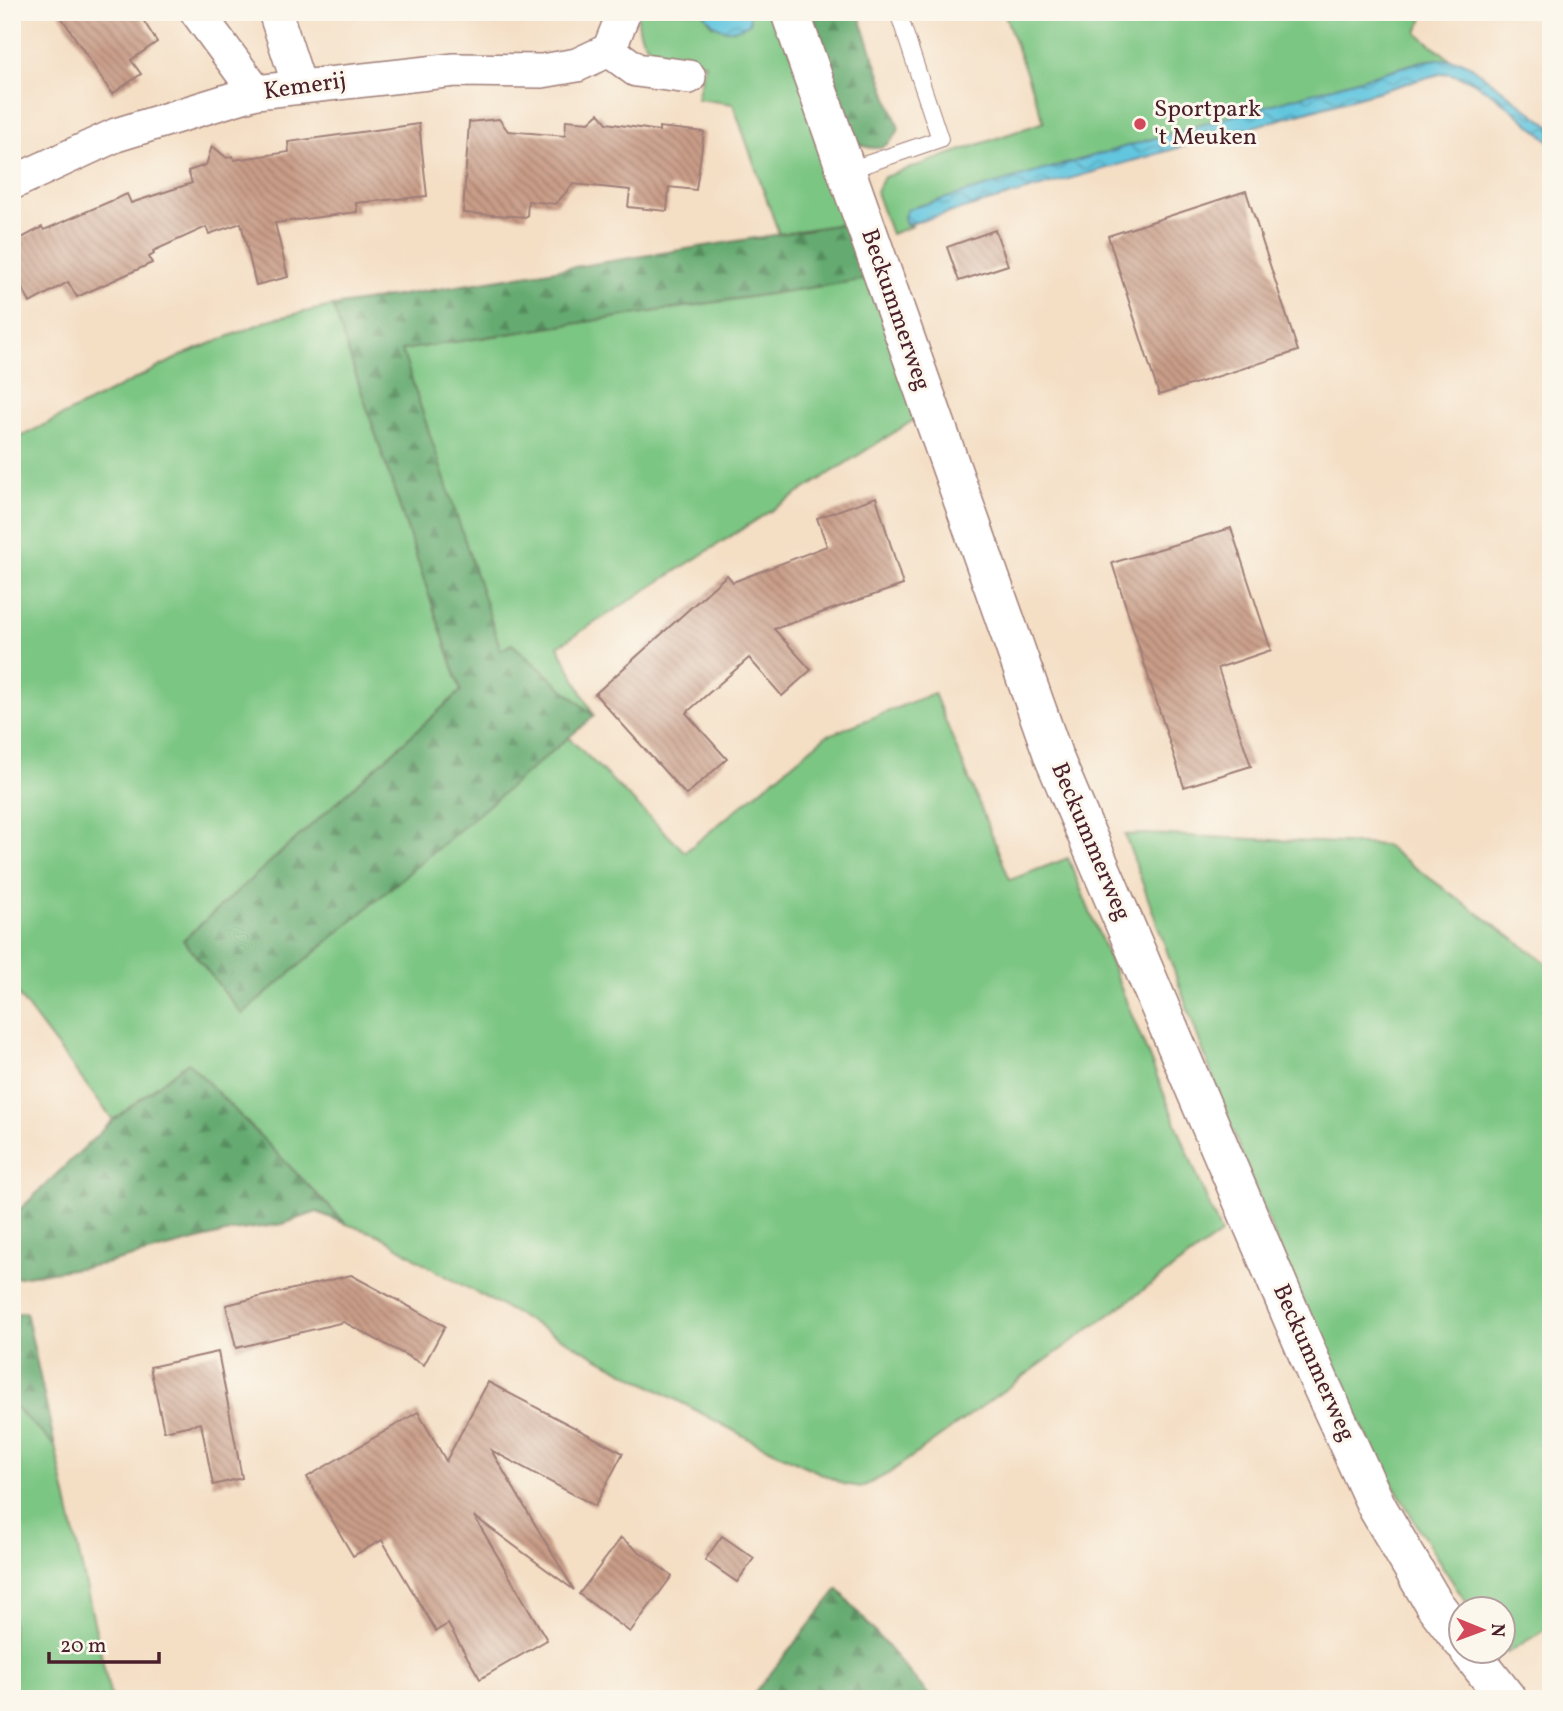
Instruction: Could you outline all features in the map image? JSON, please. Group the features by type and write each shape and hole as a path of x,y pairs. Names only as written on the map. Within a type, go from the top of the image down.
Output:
{"street":[{"path":"197,12 256,92"},
{"path":"275,12 299,85"},
{"path":"624,12 609,50 636,70 689,77"},
{"name":"Beckummerweg","path":"790,12 1054,758 1311,1363 1377,1507 1434,1604 1448,1623"},
{"name":"Kemerij","path":"12,183 116,135 256,92 299,85 455,70 542,71 577,65 609,50"},
{"path":"1482,1666 1507,1699"}],"lane":[{"path":"846,171 940,139 898,12"}],"green space":[{"path":"638,12 703,12 713,26 749,23 749,12 776,12 854,222 779,234 733,104 697,99 705,63 667,57 649,47 642,39"},
{"path":"812,12 858,12 899,129 891,141 882,147 870,148 857,143"},
{"name":"Sportpark 't Meuken","path":"1004,12 1425,12 1417,33 1451,60 1423,61 1396,69 906,225 913,226 891,234 876,192 884,177 1044,122"},
{"path":"854,222 874,278 402,350 501,650 512,644 594,716 242,1014 183,940 461,691 333,306"},
{"path":"874,278 923,414 558,646 594,716 512,645 501,651 401,350"},
{"path":"333,306 461,691 184,940 242,1014 568,737 685,852 826,736 934,693 1010,880 1068,858 1221,1234 888,1474 862,1487 843,1484 755,1442 436,1271 379,1235 346,1224 188,1063 113,1120 12,987 12,441 185,354 272,319"},
{"path":"1125,835 1384,845 1551,966 1551,1626 1518,1646 1518,1596 1463,1596 1414,1520 1362,1427 1316,1332 1234,1135"},
{"path":"188,1062 346,1224 317,1212 283,1224 233,1231 105,1264 12,1278 12,1217 113,1120"},
{"path":"26,1312 55,1446 12,1404 12,1314"},
{"path":"12,1404 55,1446 111,1699 12,1699"},
{"path":"838,1589 932,1699 754,1699 754,1694"}],"water":[{"path":"703,12 749,12 750,23 736,29 724,30 713,24"},
{"path":"1423,61 1461,61 1471,66 1551,127 1551,142 1486,90 1471,81 1443,73 906,225 904,216 908,209"}],"building":[{"path":"58,12 138,12 157,42 131,60 141,74 112,94"},
{"path":"599,113 607,123 659,131 659,127 704,132 696,190 669,187 667,211 628,207 630,190 573,184 556,204 528,201 527,217 463,213 469,122 499,119 508,131 565,136 566,120 589,122"},
{"path":"419,124 427,196 356,203 357,212 275,223 288,277 256,285 241,223 209,234 206,227 153,251 154,254 149,257 152,263 77,297 68,282 30,303 12,268 12,243 42,227 44,230 127,194 131,203 192,183 188,171 206,165 212,146 227,158 233,156 234,160 289,152 288,142"},
{"path":"1246,191 1298,351 1159,395 1108,236"},
{"path":"995,230 1008,265 959,281 947,247"},
{"path":"876,497 903,585 774,629 811,670 782,696 749,658 686,713 727,759 686,795 595,694 727,575 733,582 827,546 817,518"},
{"path":"1231,528 1271,650 1218,668 1251,766 1184,787 1112,563"},
{"path":"351,1275 445,1326 424,1365 344,1322 236,1348 226,1305"},
{"path":"218,1352 242,1478 213,1485 201,1423 164,1431 150,1367"},
{"path":"488,1382 623,1453 595,1506 491,1450 574,1590 474,1516 547,1640 480,1679 448,1624 436,1631 382,1540 353,1556 307,1477 418,1412 446,1461"},
{"path":"722,1536 754,1558 737,1582 705,1560"},
{"path":"621,1538 672,1576 630,1632 579,1594"}],"place":[{"name":"Sportpark 't Meuken","path":"1140,124"}]}
